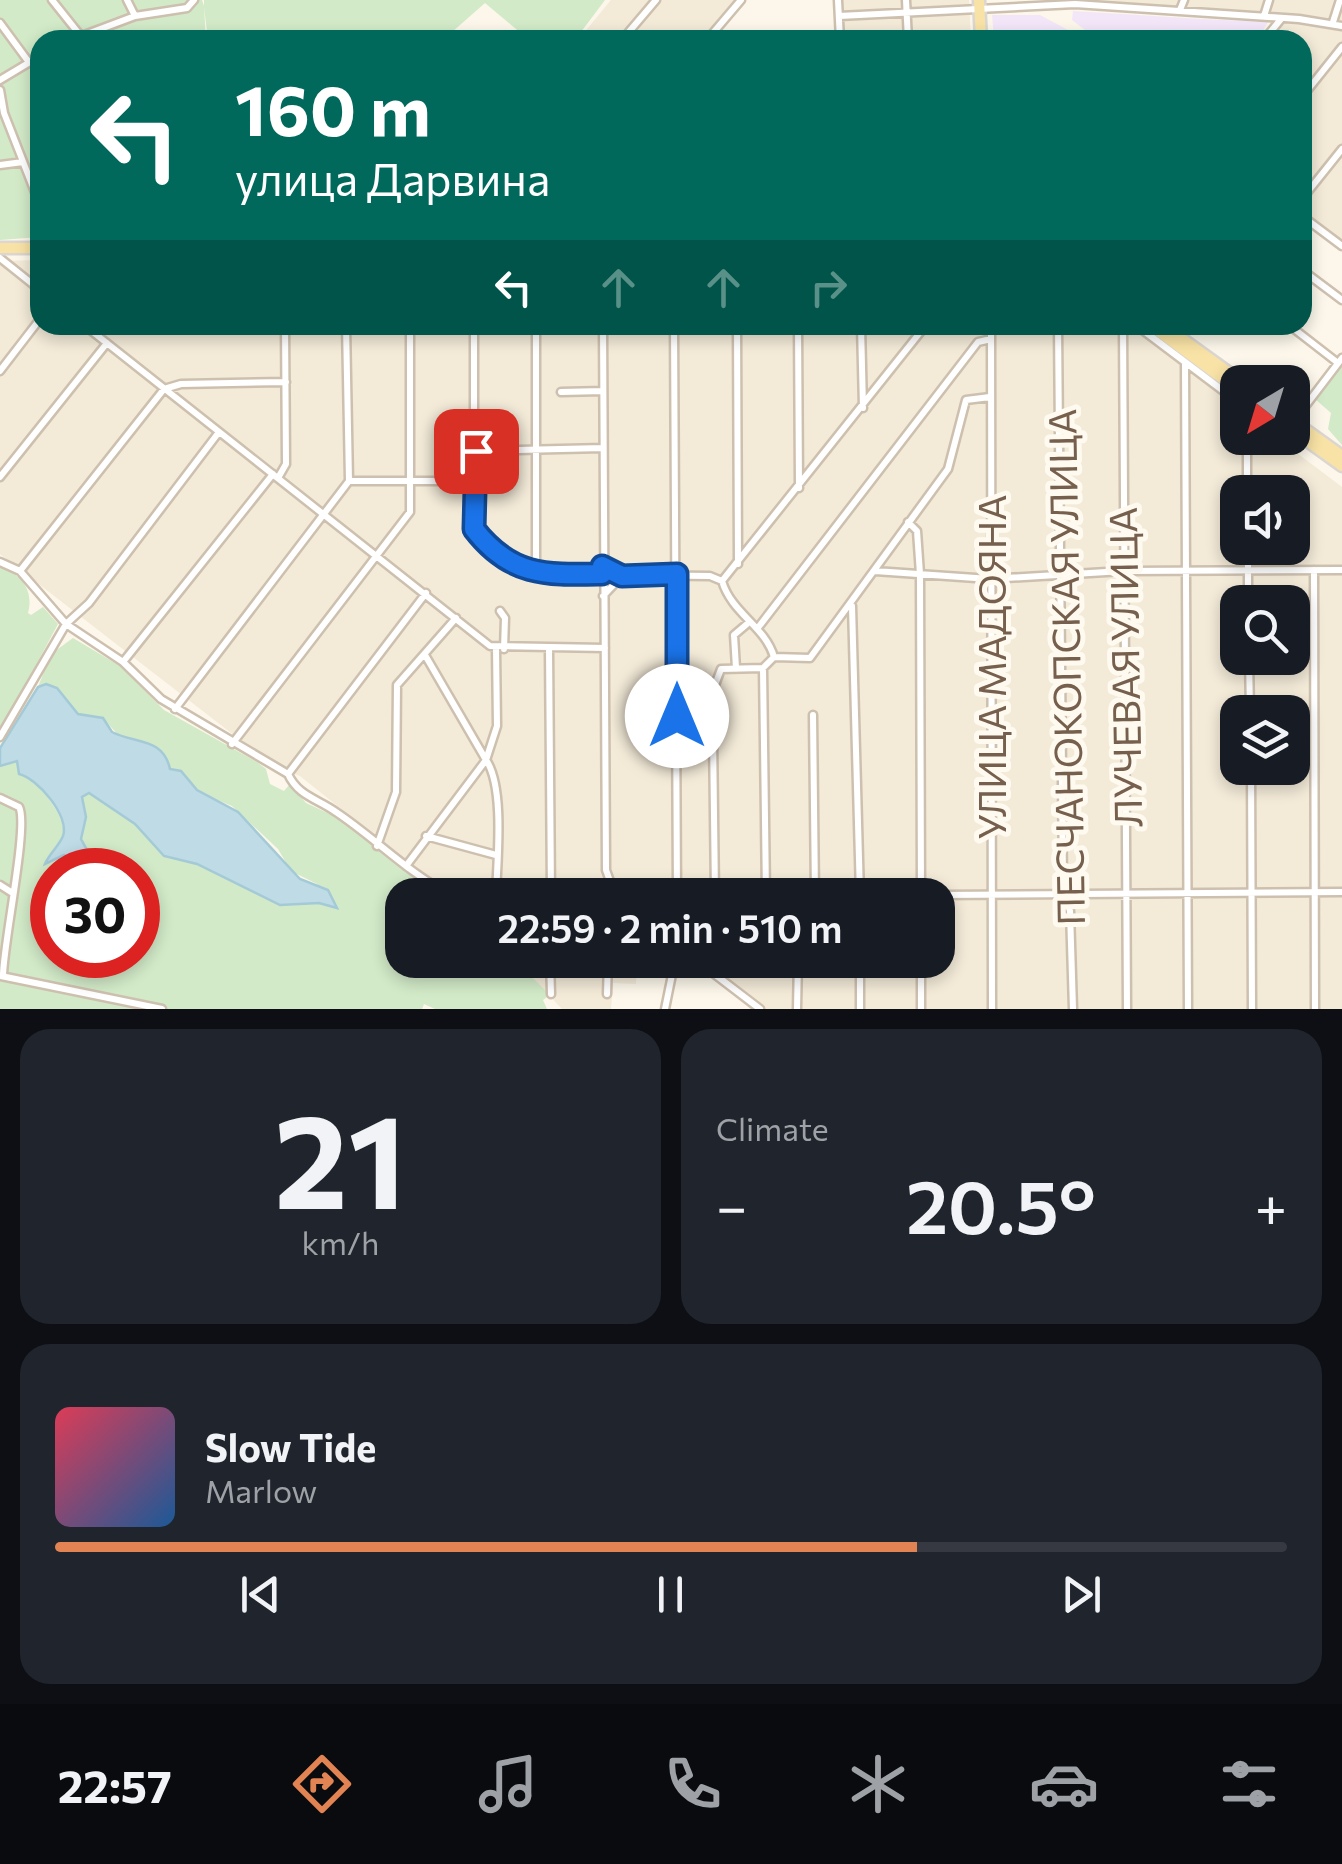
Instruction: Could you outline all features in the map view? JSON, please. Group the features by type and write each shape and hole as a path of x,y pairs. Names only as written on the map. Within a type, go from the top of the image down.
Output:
{"main road":[{"path":"976,4 977,30"},
{"path":"2,252 30,249"},
{"path":"1164,335 1220,377"},
{"path":"1177,335 1220,366"},
{"path":"1310,435 1342,456"},
{"path":"1310,439 1342,466"}],"street":[{"path":"52,0 76,30"},
{"path":"127,0 135,16"},
{"path":"94,30 135,16 187,8 194,0"},
{"path":"630,30 656,0"},
{"path":"716,30 741,0"},
{"path":"838,0 840,30"},
{"path":"906,0 907,30"},
{"path":"1180,10 1184,0"},
{"path":"1264,16 1270,0"},
{"path":"1332,22 1340,0"},
{"path":"839,16 976,4 1103,3 1332,22 1342,26"},
{"path":"1272,30 1281,18"},
{"path":"0,24 28,61 0,80"},
{"path":"1312,84 1342,47"},
{"path":"0,90 2,113 30,179"},
{"path":"1312,187 1342,150"},
{"path":"0,166 23,162"},
{"path":"1312,224 1342,246"},
{"path":"2,252 30,280"},
{"path":"1312,278 1342,300"},
{"path":"0,371 30,333"},
{"path":"97,335 500,649 605,648"},
{"path":"123,662 286,464 286,335"},
{"path":"175,709 348,481 346,335"},
{"path":"232,744 410,512 410,335"},
{"path":"474,335 476,533 536,575 602,570 622,576 677,574 710,576 722,581 747,624 757,629 774,658"},
{"path":"536,335 536,575"},
{"path":"603,335 602,570 612,878"},
{"path":"674,335 678,878"},
{"path":"738,335 738,565"},
{"path":"798,335 799,489"},
{"path":"860,335 863,410"},
{"path":"722,581 863,410 919,335"},
{"name":"УЛИЦА МАДОЯНА","path":"990,335 992,1009"},
{"name":"ПЕСЧАНОКОПСКАЯ УЛИЦА","path":"1058,335 1064,895 1070,911 1073,1009"},
{"name":"ЛУЧЕВАЯ УЛИЦА","path":"1123,335 1127,1009"},
{"path":"1149,335 1220,388"},
{"path":"1304,335 1340,360 1310,401"},
{"path":"757,629 978,342 990,340"},
{"path":"0,477 107,343"},
{"path":"1186,363 1188,1009"},
{"path":"20,571 164,389 181,384 286,382"},
{"path":"561,392 603,391"},
{"path":"714,878 716,677 724,668 763,668 774,658 804,660 815,654 952,461 966,400 990,397"},
{"path":"0,737 66,624 89,603 218,432"},
{"path":"476,451 603,448"},
{"path":"348,481 475,481"},
{"path":"908,522 917,531 920,574 921,878"},
{"path":"0,562 20,571 66,624 123,662 136,678 175,709 288,774 300,792 337,812 377,846 425,878"},
{"path":"1248,565 1248,585"},
{"path":"1314,570 1315,1009"},
{"path":"876,571 990,579 1123,571 1342,570"},
{"path":"603,596 622,576"},
{"path":"288,774 426,593"},
{"path":"852,604 860,878"},
{"path":"406,866 486,760 497,726 500,649 506,618 500,611"},
{"path":"377,846 396,792 396,691 456,618"},
{"path":"736,668 734,635 747,624"},
{"path":"549,649 551,878"},
{"path":"425,655 493,773 496,878"},
{"path":"763,668 764,878"},
{"path":"812,878 814,716"},
{"path":"1251,785 1252,1009"},
{"path":"0,798 19,807 24,820 10,892 2,976 162,1009"},
{"path":"426,836 496,856"},
{"path":"0,885 10,892"},
{"path":"955,895 1342,892"},
{"path":"551,978 551,994"},
{"path":"608,978 608,994"},
{"path":"665,1009 671,978"},
{"path":"720,978 760,1009"},
{"path":"797,1009 798,978"},
{"path":"860,978 860,1009"},
{"path":"921,978 921,1009"}],"shaded area":[{"path":"611,0 737,0 712,30 586,30"},
{"path":"842,0 969,0 970,30 844,30"},
{"path":"1081,0 1342,0 1342,241 1312,217 1312,30 1275,30 1272,12"},
{"path":"1073,11 1268,22 1264,30 1085,30 1072,20"},
{"path":"992,15 1040,15 1068,30 993,30"},
{"path":"30,260 30,335 1142,335 1220,395 1220,455 1300,455 1342,487 1342,1009 766,1009 726,978 955,978 955,878 429,878 300,776 275,767 0,554 0,261"},
{"path":"533,978 636,978 636,984 613,983 611,1009 562,1009"}],"green space":[{"path":"0,0 202,0 204,6 204,0 605,0 582,30 517,30 485,3 454,30 207,30 204,7 205,30 30,30 30,238 0,240"},
{"path":"1342,364 1342,445 1328,429 1331,413 1315,399"},
{"path":"0,567 24,584 29,598 28,613 43,607 58,624 0,732"},
{"path":"73,638 120,666 164,710 257,762 266,769 270,784 284,791 290,784 306,803 332,815 419,878 385,878 385,978 533,978 550,995 543,1000 547,1009 435,1009 424,1004 422,1009 0,1009 0,766 14,758 54,806 63,828 54,848 30,848 30,978 160,978 160,852 197,864 280,905 319,903 336,907 317,884 291,871 278,849 232,806 200,793 181,771 170,769 157,748 119,736 103,718 78,714 54,686 38,687 51,654"},
{"path":"89,793 135,824 157,848 86,848 81,839 86,817 82,797"}],"water":[{"path":"46,684 57,688 78,714 103,718 112,732 155,746 170,769 181,771 197,790 238,812 300,879 328,890 337,908 319,903 280,905 197,864 164,856 135,824 89,793 82,797 86,817 81,839 86,848 55,848 64,828 57,809 43,790 19,774 17,761 0,766 0,748 38,687"}],"route":[{"path":"476,451 474,529 524,570 536,575 602,574 602,566 622,576 677,574 677,716"}]}
